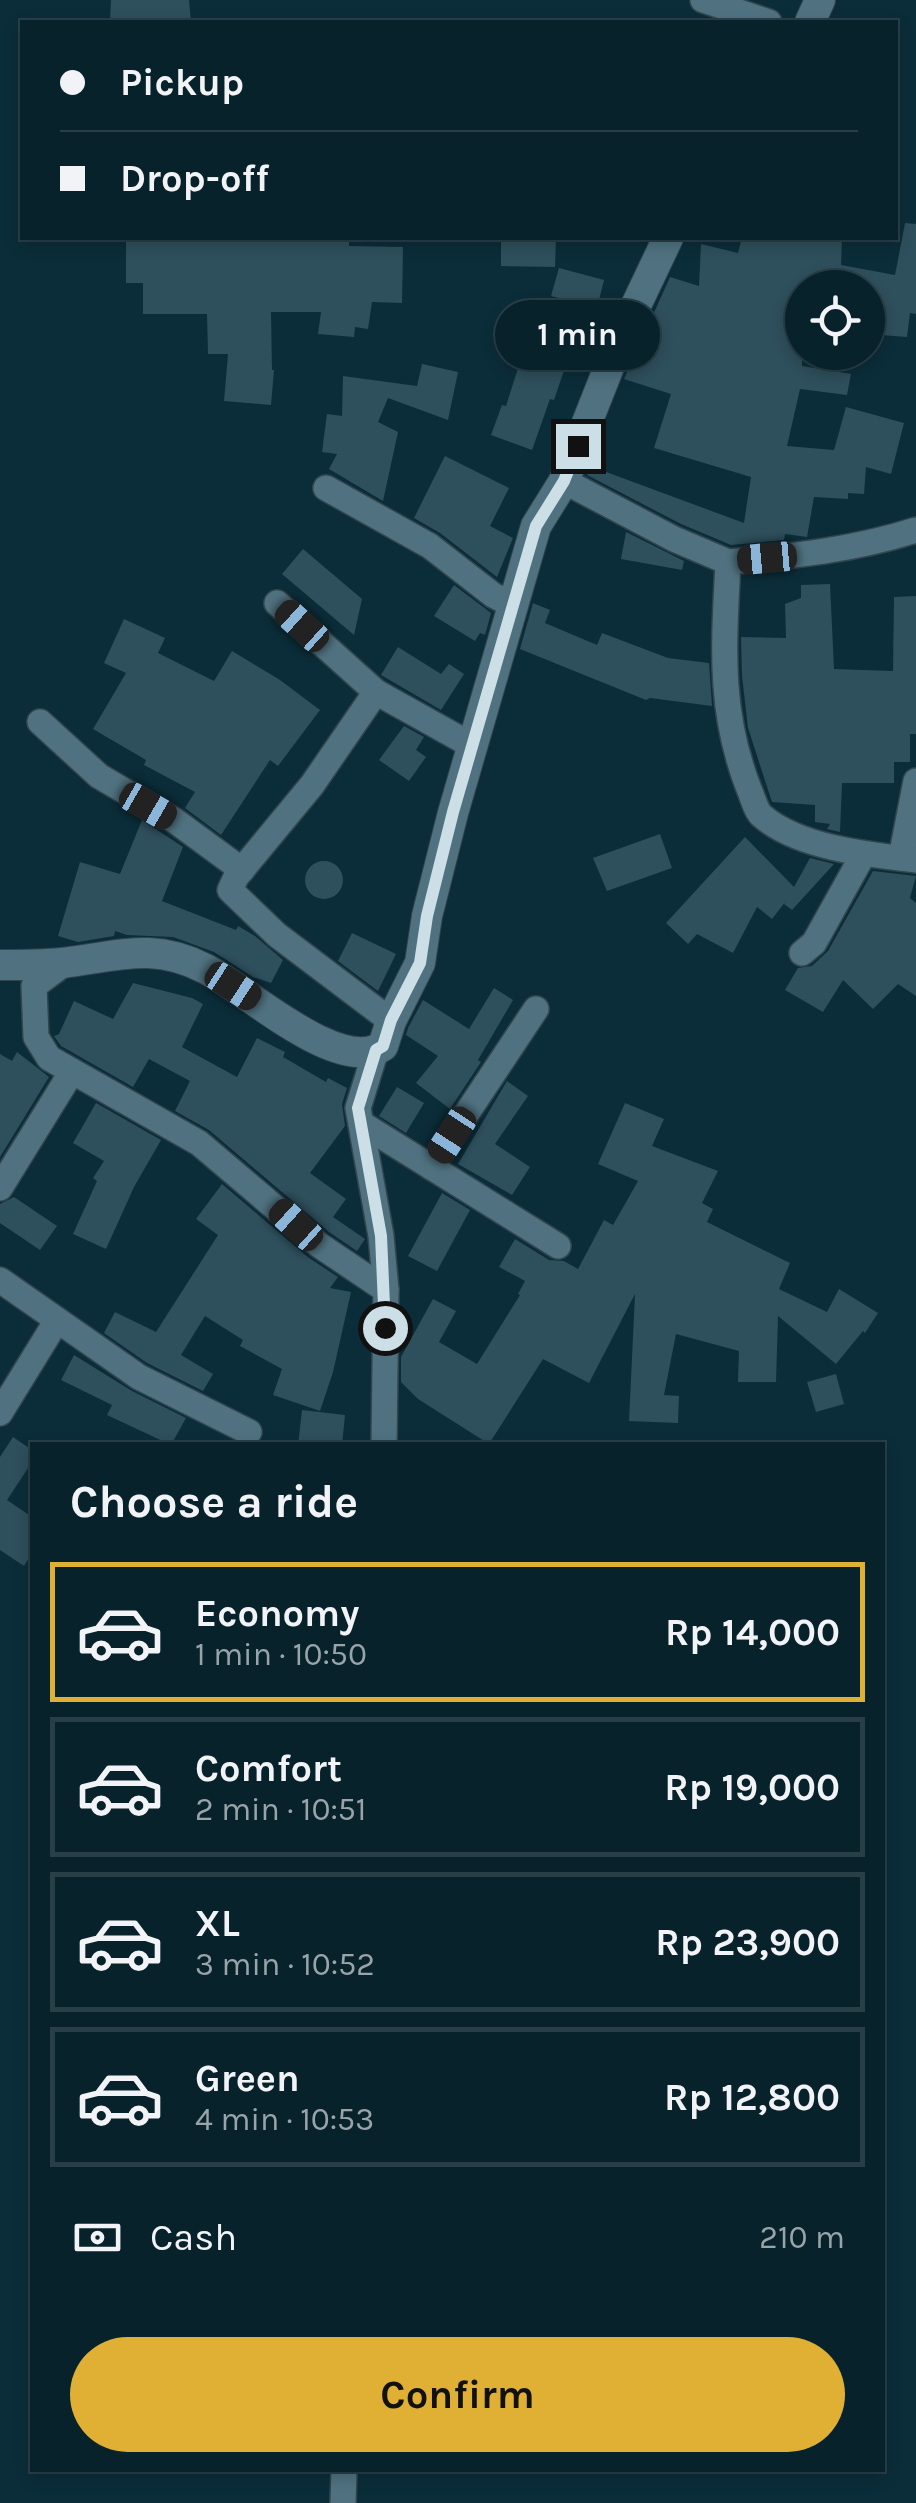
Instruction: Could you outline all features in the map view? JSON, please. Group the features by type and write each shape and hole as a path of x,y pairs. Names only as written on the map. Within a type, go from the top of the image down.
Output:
{"street":[{"path":"702,0 764,20"},
{"path":"0,965 65,962 122,952 173,958 205,968 332,1046 358,1054 383,1046 391,1020 420,963 427,916 472,745 536,526 564,481 620,339 667,240"},
{"path":"564,481 728,562 866,546 916,530"},
{"path":"326,488 430,546 492,594 514,606"},
{"path":"728,562 722,668 734,751 760,815 798,837 863,854 909,859 916,781"},
{"path":"277,603 376,692 472,745"},
{"path":"376,692 312,784 231,883 230,890 277,935 391,1020"},
{"path":"40,722 99,776 174,820 242,870"},
{"path":"802,954 814,943 863,854"},
{"path":"65,962 34,986 33,1012 41,1050 71,1072 198,1142 318,1245 386,1290"},
{"path":"432,1167 536,1009"},
{"path":"376,1050 358,1108 381,1236 386,1290 384,1442"},
{"path":"0,1188 71,1072"},
{"path":"362,1124 558,1246"},
{"path":"0,1280 139,1378 249,1432"},
{"path":"0,1413 56,1322"},
{"path":"342,2503 344,2472"}],"building":[{"path":"111,0 189,0 191,20 110,20"},
{"path":"905,223 916,224 916,314 910,313 907,337 885,335 885,273 895,275"},
{"path":"126,240 349,240 349,246 403,247 402,303 372,302 368,329 355,327 354,337 318,334 321,312 271,312 271,405 224,401 228,354 208,354 207,314 143,314 143,283 126,283"},
{"path":"501,240 556,240 555,267 501,266"},
{"path":"741,240 842,240 841,265 868,270 785,270 785,370 851,374 847,395 800,389 787,446 834,450 846,407 904,423 891,474 866,467 864,494 848,493 848,499 814,497 807,537 785,534 784,540 731,545 587,475 590,466 744,523 751,477 654,448 671,394 624,379 670,277 699,286 701,244 738,253"},
{"path":"559,268 604,280 597,308 551,296"},
{"path":"529,333 572,347 532,450 491,435 502,405 506,406"},
{"path":"422,364 458,372 448,420 388,398 378,422 398,432 383,501 329,469 337,454 322,452 327,414 342,416 343,376 417,386"},
{"path":"445,456 509,488 490,526 513,538 497,577 414,518"},
{"path":"626,532 684,561 682,570 621,559"},
{"path":"303,549 362,599 354,635 282,574"},
{"path":"830,584 834,669 893,671 894,597 916,596 916,734 910,734 910,762 894,762 894,783 842,783 840,832 827,829 830,824 815,822 815,805 772,802 748,728 742,676 741,637 786,638 785,604 801,598 801,585"},
{"path":"454,585 491,613 485,635 480,633 475,641 434,616"},
{"path":"533,603 550,610 545,623 597,645 602,633 668,658 709,663 712,706 646,700 520,649"},
{"path":"124,619 165,638 158,653 214,681 232,651 320,710 278,766 270,760 221,835 185,808 195,792 144,765 146,760 93,729 126,673 104,663"},
{"path":"398,647 441,674 449,664 464,674 441,710 381,675"},
{"path":"404,726 424,737 416,750 426,757 409,781 379,760"},
{"path":"142,820 183,847 162,901 236,930 238,926 255,936 283,960 271,983 253,977 214,952 173,937 115,931 114,936 78,942 58,936 80,862 120,874"},
{"path":"660,834 672,868 607,891 593,858"},
{"path":"745,837 794,887 810,858 834,864 792,910 784,904 786,901 772,919 757,907 733,953 697,934 688,944 666,923"},
{"path":"324,861 337,867 343,880 337,893 324,899 311,893 305,880 311,867"},
{"path":"873,871 916,876 910,898 916,903 916,996 898,984 873,1009 843,980 823,1012 785,990 798,968 812,966 828,951"},
{"path":"352,933 396,954 378,991 338,961"},
{"path":"133,983 203,1004 182,1047 237,1077 257,1038 285,1052 283,1057 326,1082 328,1078 347,1088 342,1104 345,1126 310,1173 346,1199 333,1217 365,1239 357,1251 329,1232 209,1130 175,1111 190,1081 149,1059 133,1087 61,1046 54,1036 59,1034 74,1001 113,1019"},
{"path":"494,988 513,1000 478,1060 481,1062 450,1109 416,1083 438,1056 406,1035 408,1028 423,1000 469,1029"},
{"path":"17,1052 49,1077 0,1157 0,1054 12,1061"},
{"path":"507,1081 528,1096 495,1144 530,1167 512,1195 458,1164"},
{"path":"397,1087 424,1103 406,1133 379,1116"},
{"path":"96,1103 161,1140 106,1249 73,1234 97,1181 93,1178 104,1161 73,1143"},
{"path":"625,1103 664,1119 652,1146 718,1171 702,1203 713,1209 707,1222 790,1263 779,1289 827,1312 839,1289 878,1313 836,1364 778,1316 776,1382 738,1382 739,1351 676,1334 664,1395 679,1396 678,1423 629,1421 635,1294 589,1383 543,1359 490,1442 486,1442 418,1399 401,1382 401,1357 433,1299 456,1311 439,1342 477,1364 525,1281 499,1267 515,1239 549,1260 564,1261 578,1269 604,1220 613,1225 638,1181 598,1164"},
{"path":"222,1184 309,1258 338,1277 330,1288 351,1292 320,1411 273,1395 282,1369 240,1346 243,1340 205,1316 181,1355 213,1374 203,1391 147,1363 104,1333 115,1312 156,1332 218,1235 196,1219"},
{"path":"442,1193 470,1210 437,1271 408,1256"},
{"path":"14,1197 57,1226 40,1250 0,1223 0,1204"},
{"path":"74,1355 186,1418 173,1442 165,1442 107,1415 112,1405 61,1380"},
{"path":"836,1374 844,1404 816,1412 807,1382"},
{"path":"302,1410 345,1415 342,1442 298,1442"},
{"path":"13,1437 30,1449 30,1465 7,1500 30,1516 30,1556 24,1566 0,1550 0,1457"}],"route":[{"path":"385,1328 381,1236 358,1108 376,1050 383,1046 391,1020 420,963 427,916 453,812 536,526 564,481 578,446"}]}
